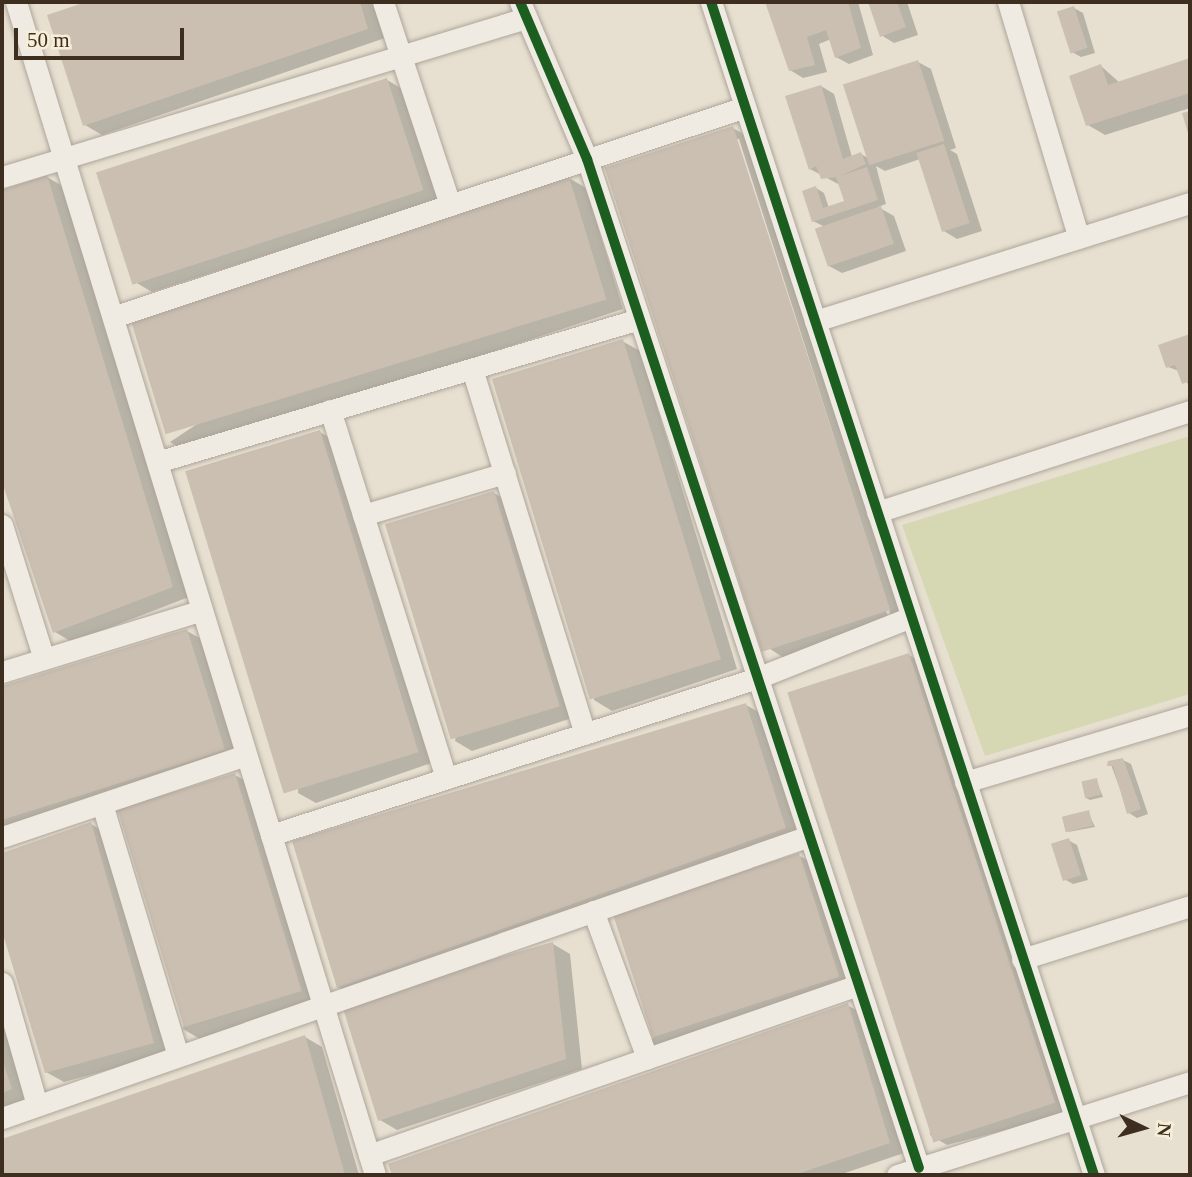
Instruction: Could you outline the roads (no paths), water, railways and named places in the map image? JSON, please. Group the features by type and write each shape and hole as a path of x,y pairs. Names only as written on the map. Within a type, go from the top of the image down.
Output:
{"street":[{"path":"383,2 450,205"},
{"path":"711,2 1094,1175"},
{"path":"1008,2 1079,238"},
{"path":"16,5 372,1165 647,1058 858,985"},
{"path":"2,177 400,56 523,10 587,159 919,1168"},
{"path":"113,317 746,107"},
{"path":"815,321 1190,202"},
{"path":"157,462 639,319"},
{"path":"472,369 585,734"},
{"path":"330,410 446,778"},
{"path":"877,512 1190,411"},
{"path":"363,516 505,473"},
{"path":"3,535 44,659"},
{"path":"2,672 202,610"},
{"path":"271,835 757,678 911,617"},
{"path":"965,782 1190,715"},
{"path":"2,837 246,755"},
{"path":"102,804 178,1056"},
{"path":"2,1118 809,836"},
{"path":"1022,959 1190,906"},
{"path":"593,911 647,1058"},
{"path":"2,983 37,1105"},
{"path":"897,1175 1190,1082"}]}
